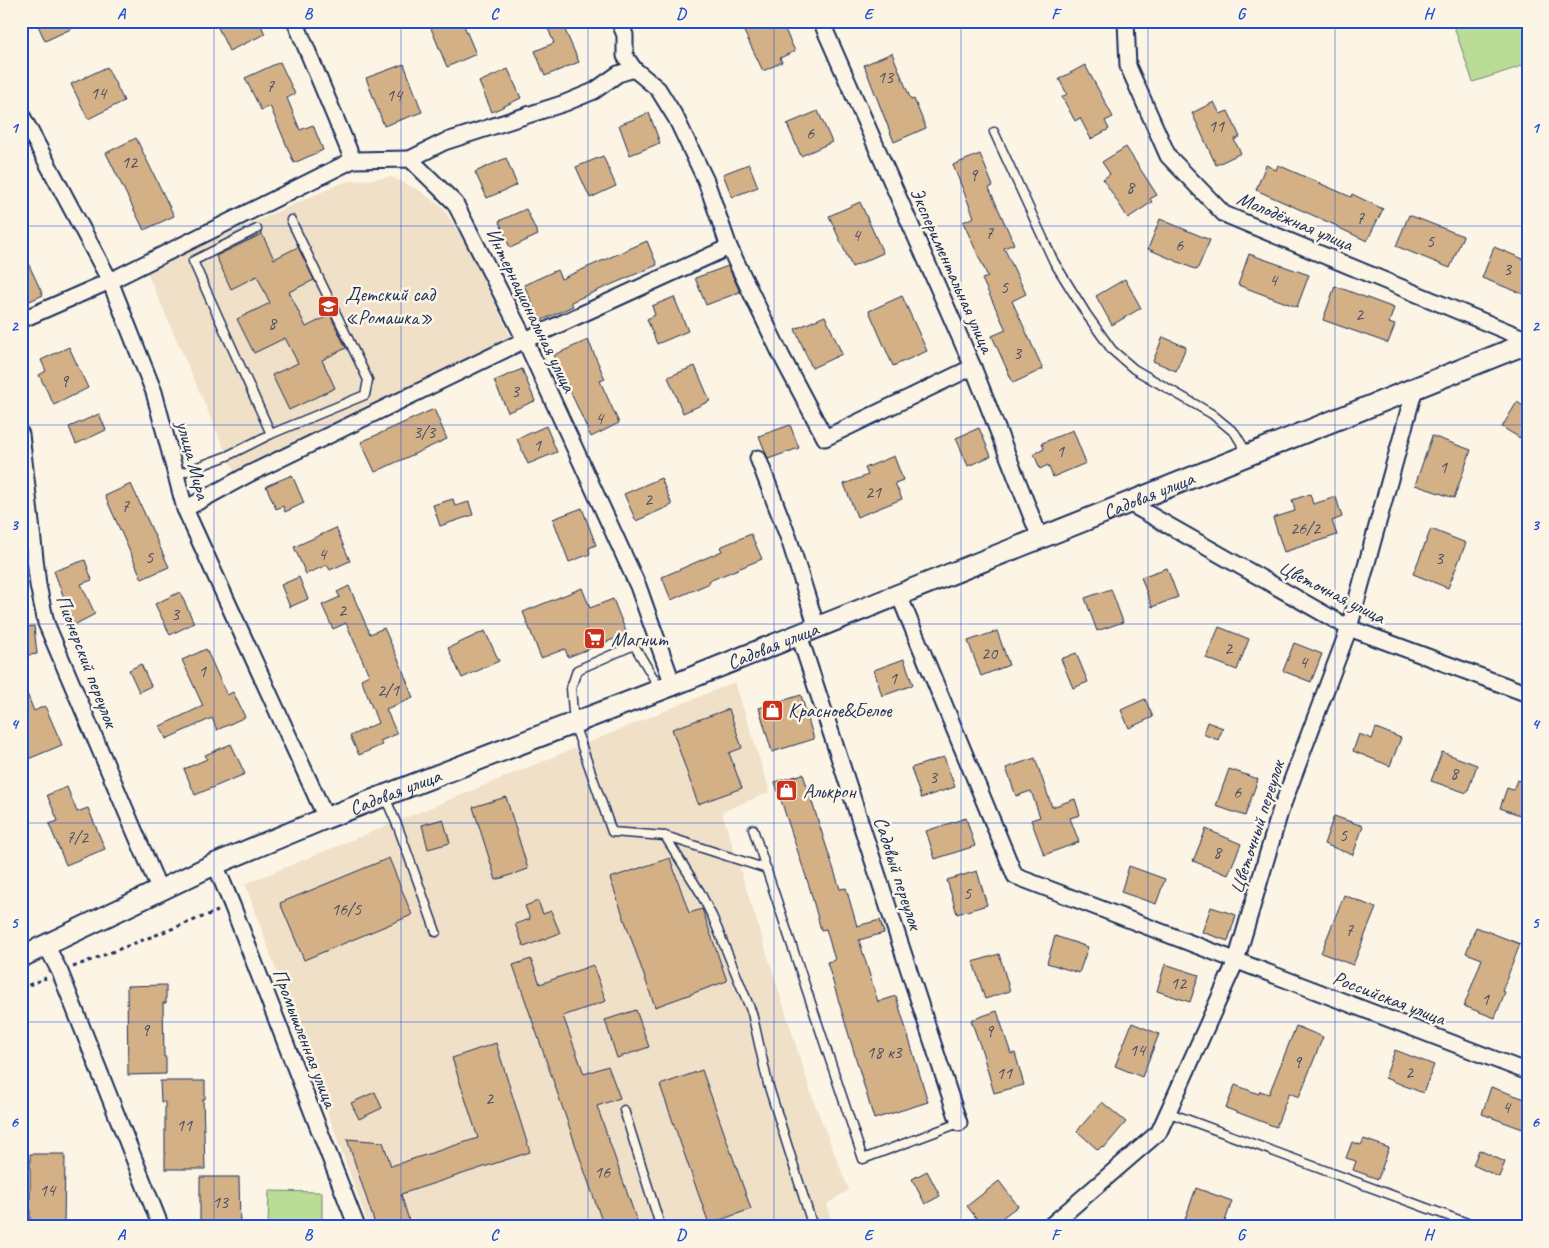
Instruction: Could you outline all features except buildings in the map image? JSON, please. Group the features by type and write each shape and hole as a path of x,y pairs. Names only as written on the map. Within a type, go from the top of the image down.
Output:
{"main road":[{"name":"Садовая улица","path":"21,957 215,864 326,818 667,688 1528,342"}],"street":[{"path":"295,21 353,160"},
{"path":"619,21 624,35 625,56 634,69 658,89 676,118 706,180 729,247 782,357 825,438 973,367"},
{"name":"Экспериментальная улица","path":"821,21 973,367 1040,538"},
{"name":"Молодёжная улица","path":"1126,21 1128,66 1168,156 1224,214 1528,342"},
{"path":"21,320 110,281 353,160 410,159 444,142 565,103 594,91 618,74 634,69"},
{"name":"улица Мира","path":"21,114 110,281 154,392 185,509 326,818"},
{"name":"Интернациональная улица","path":"410,159 455,203 525,340 638,586 667,688"},
{"path":"185,509 249,474 525,340 729,247"},
{"name":"Цветочный переулок","path":"1048,1227 1158,1132 1236,961 1280,812 1349,628 1415,388"},
{"name":"Пионерский переулок","path":"21,434 38,586 46,623 160,891"},
{"path":"758,458 789,539 817,628"},
{"name":"Цветочная улица","path":"1129,502 1349,628 1528,694"},
{"name":"Российская улица","path":"899,595 1015,876 1528,1072"},
{"name":"Садовый переулок","path":"799,635 960,1123"},
{"name":"Промышленная улица","path":"215,864 357,1227"},
{"path":"46,945 60,972 161,1227"}],"lane":[{"path":"994,132 1054,262 1086,315 1112,350 1134,369 1212,414 1235,433 1248,455"},
{"path":"176,475 227,456 272,434 365,395 368,380 292,220"},
{"path":"257,229 193,261 272,434"},
{"path":"667,688 634,645 577,670 572,688 574,724 612,832 665,836 767,868"},
{"path":"384,795 398,827 436,932"},
{"path":"753,829 863,1159 960,1123"},
{"path":"665,836 700,892 713,918 752,1013 768,1084 813,1227"},
{"path":"624,1110 660,1225 659,1227"},
{"path":"1167,1112 1478,1227"}],"path":[{"path":"21,988 232,905"}],"shaded area":[{"name":"Детский сад «Ромашка»","path":"391,177 419,190 443,208 468,247 513,342 235,473 146,270 344,182"},
{"path":"735,682 770,792 722,812 814,1102 849,1190 827,1204 833,1227 369,1227 245,884"}],"green space":[{"path":"1452,21 1528,21 1528,64 1473,82"},
{"path":"269,1191 322,1192 322,1227 268,1227"}],"place":[{"name":"Детский сад «Ромашка»","path":"329,306"},
{"name":"Магнит","path":"595,639"},
{"name":"Красное&Белое","path":"772,710"},
{"name":"Алькрон","path":"787,791"}]}
